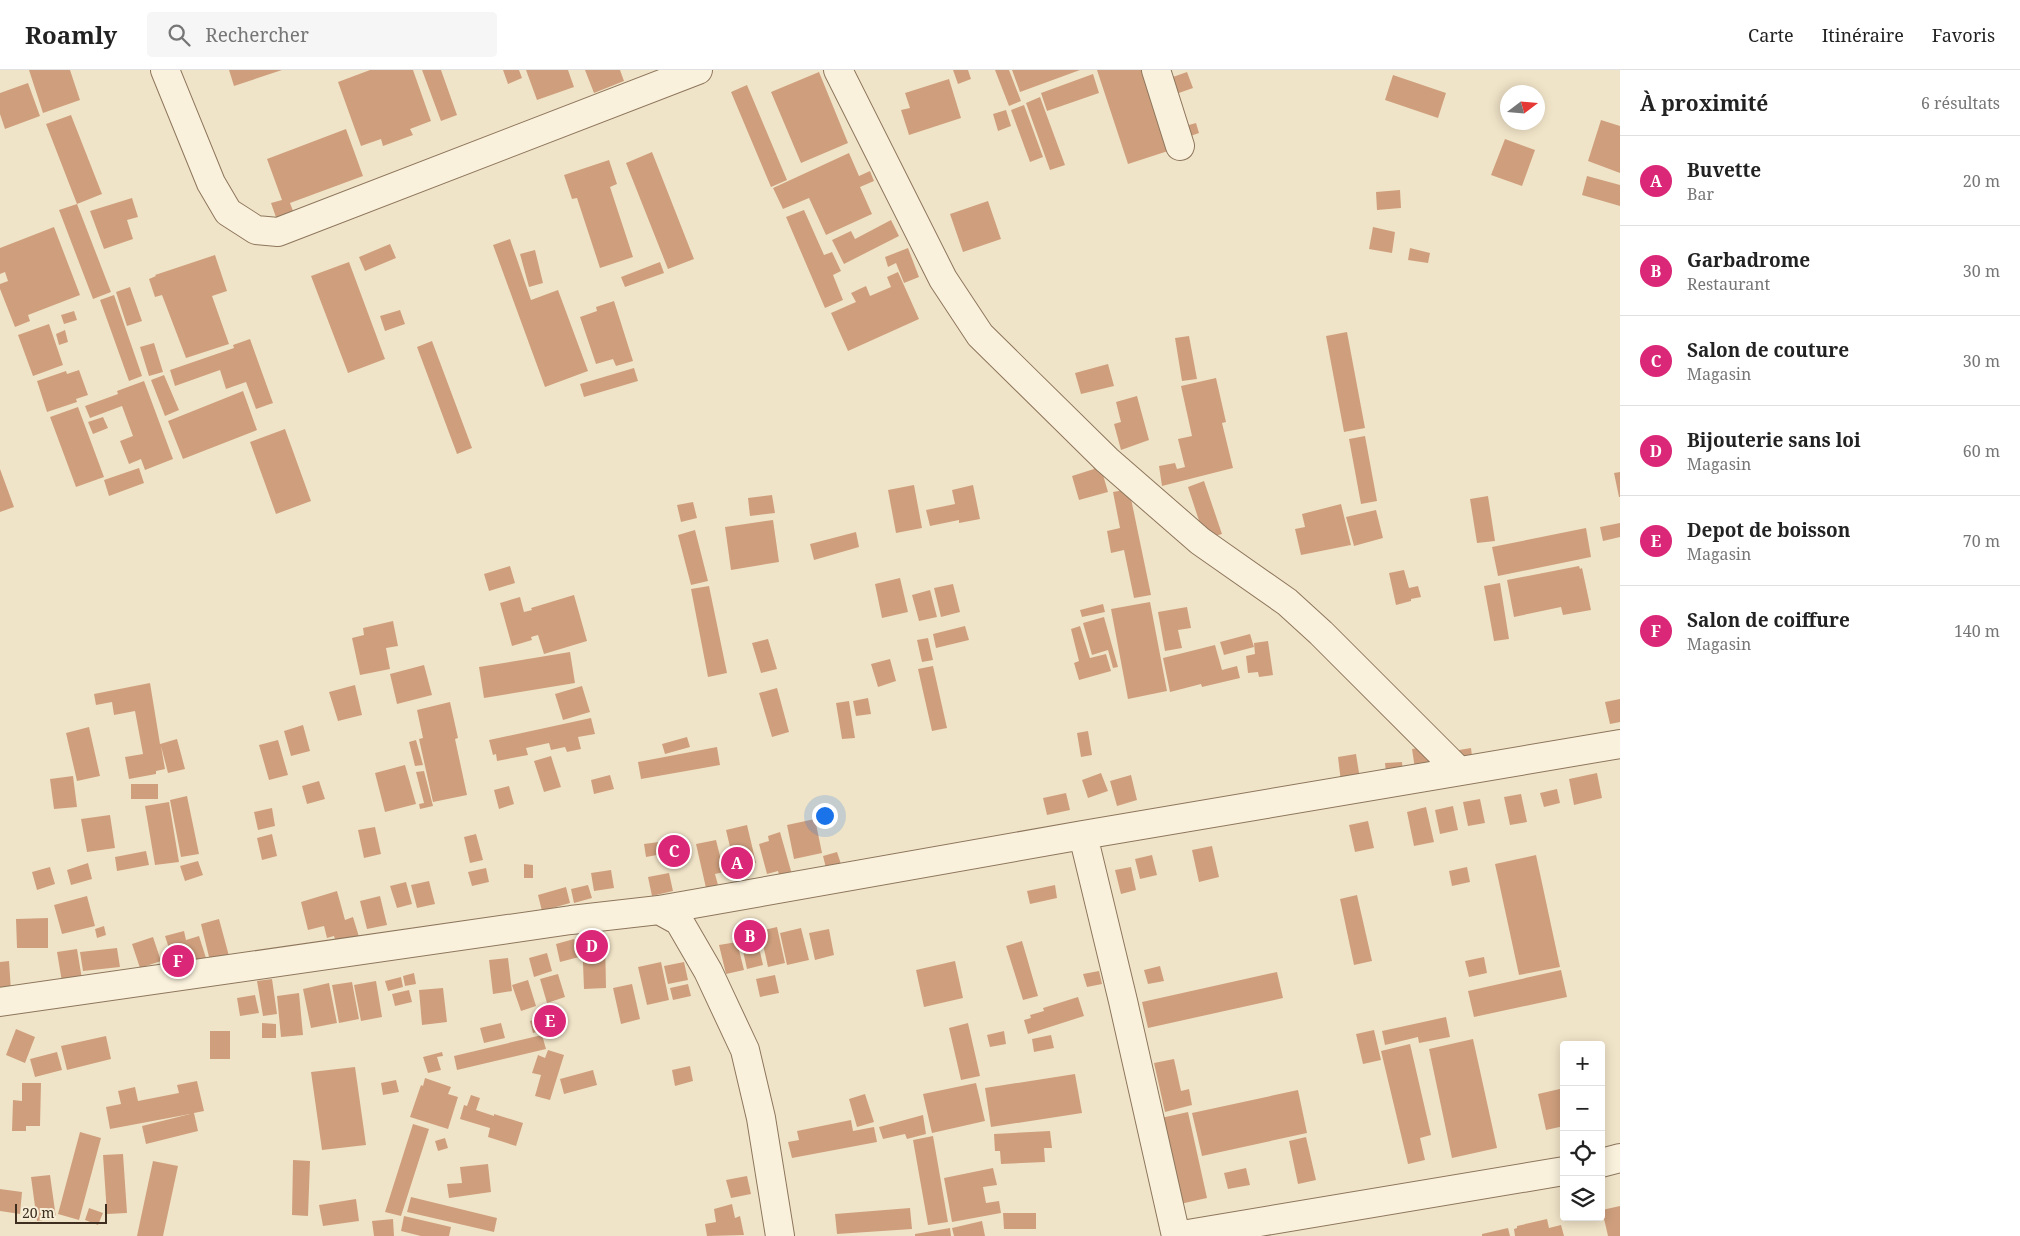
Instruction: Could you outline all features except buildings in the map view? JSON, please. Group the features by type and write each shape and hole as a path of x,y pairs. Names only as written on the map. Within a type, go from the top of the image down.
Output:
{"street":[{"path":"165,70 211,183 228,212 256,230 278,232 698,70"},
{"path":"838,70 943,279 980,335 1114,467 1200,541 1287,602 1321,633 1459,771"},
{"path":"1156,70 1180,146"},
{"path":"0,1002 571,920 659,910 1082,835 1620,744"},
{"path":"1082,835 1123,1001 1176,1236 1560,1172"},
{"path":"659,910 679,921 708,971 745,1050 761,1118 780,1236"},
{"path":"1605,1162 1620,1158"}],"place":[{"name":"Salon de couture","path":"674,851"},
{"name":"Buvette","path":"737,863"},
{"name":"Garbadrome","path":"750,936"},
{"name":"Bijouterie sans loi","path":"592,946"},
{"name":"Salon de coiffure","path":"178,961"},
{"name":"Depot de boisson","path":"550,1021"}]}
